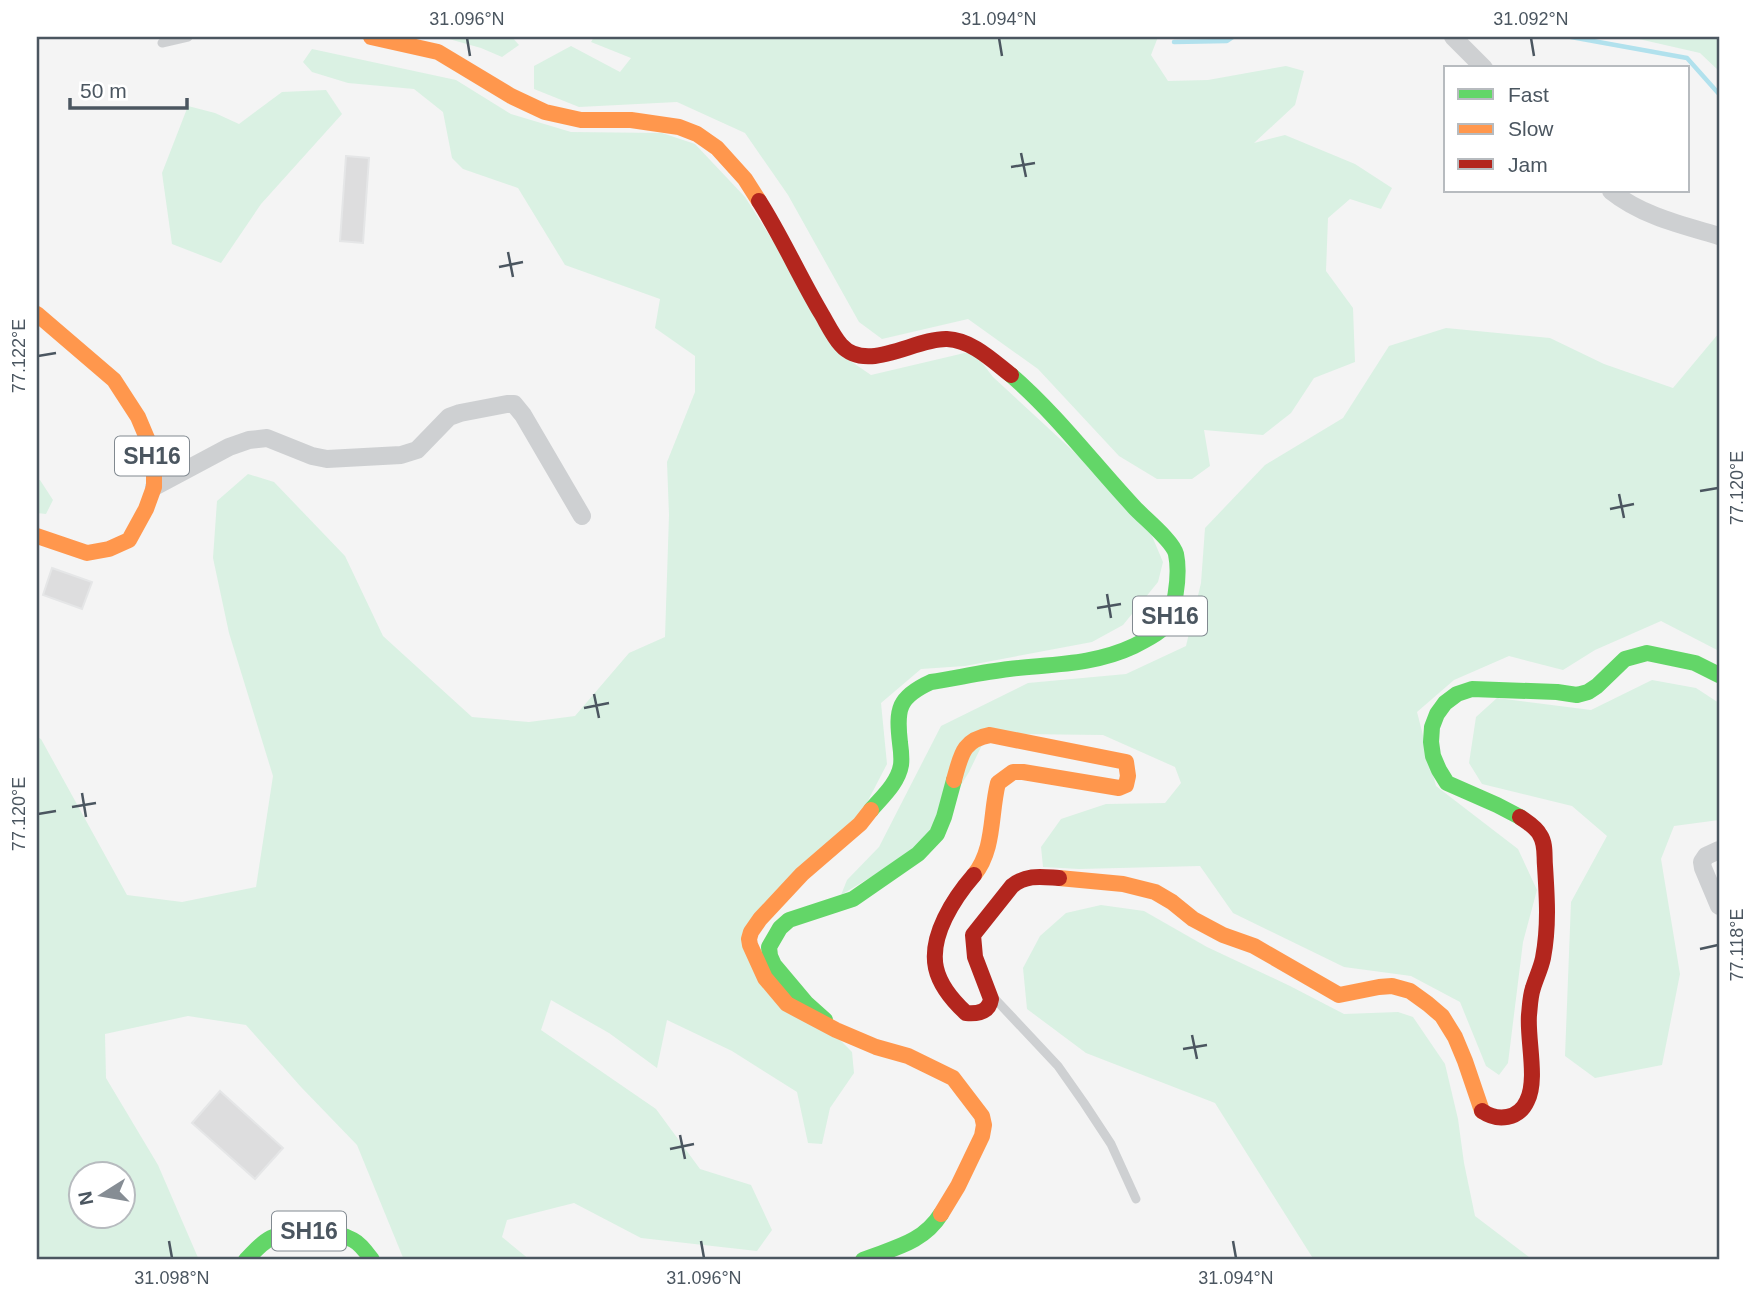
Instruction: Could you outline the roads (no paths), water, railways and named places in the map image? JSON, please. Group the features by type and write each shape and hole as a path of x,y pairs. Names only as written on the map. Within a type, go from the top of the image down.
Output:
{"main road":[{"name":"SH16","path":"371,37 438,52 511,96 545,112 581,120 631,120 679,127 697,134 717,148 745,179 841,345 852,353 866,357 947,340 964,342 982,353 1045,407 1135,508 1172,545 1176,554 1177,593 1168,620 1162,629 1134,646 1086,662 1009,669 931,682 906,698 899,709 897,719 902,755 896,780 860,824 802,874 751,932 750,945 765,978 788,1004 836,1030 876,1047 908,1056 953,1078 982,1116 982,1136 958,1186 936,1222 926,1233 912,1241 863,1260"},
{"name":"SH16","path":"37,314 114,380 138,417 149,443 154,467 154,487 146,509 129,540 109,549 86,553 37,536"},
{"path":"836,1030 806,1003 774,965 769,947 780,928 789,920 853,899 918,854 937,834 962,751 978,737 990,736 1124,761 1128,776 1123,787 1023,772 1013,772 998,783 986,854 980,869 960,892 945,917 936,949 934,965 940,981 966,1013 985,1012 992,999 974,950 973,935 1018,881 1032,876 1123,884 1155,892 1193,919 1223,935 1254,946 1339,995 1388,986 1406,988 1440,1013 1449,1025 1482,1110 1495,1119 1509,1117 1520,1110 1528,1100 1531,1088 1529,1019 1532,991 1542,962 1546,939 1548,901 1544,846 1542,836 1523,818 1447,783 1441,776 1433,753 1431,728 1439,709 1462,690 1557,692 1577,695 1597,686 1625,659 1647,653 1695,663 1719,675"},
{"name":"SH16","path":"246,1260 268,1240 281,1234 316,1230 354,1241 372,1260"}],"street":[{"path":"1453,37 1482,66"},
{"path":"1612,192 1654,216 1719,236"},
{"path":"154,487 229,447 249,440 267,438 327,459 401,455 416,450 449,417 484,407 514,404 582,516"},
{"path":"1719,850 1706,856 1702,862 1719,906"}],"lane":[{"path":"162,43 188,37"},
{"path":"990,993 1058,1066 1084,1102 1111,1144 1136,1199"}],"waterway":[{"path":"1174,42 1227,41 1233,37"},
{"path":"1571,37 1687,58 1719,94"}]}
